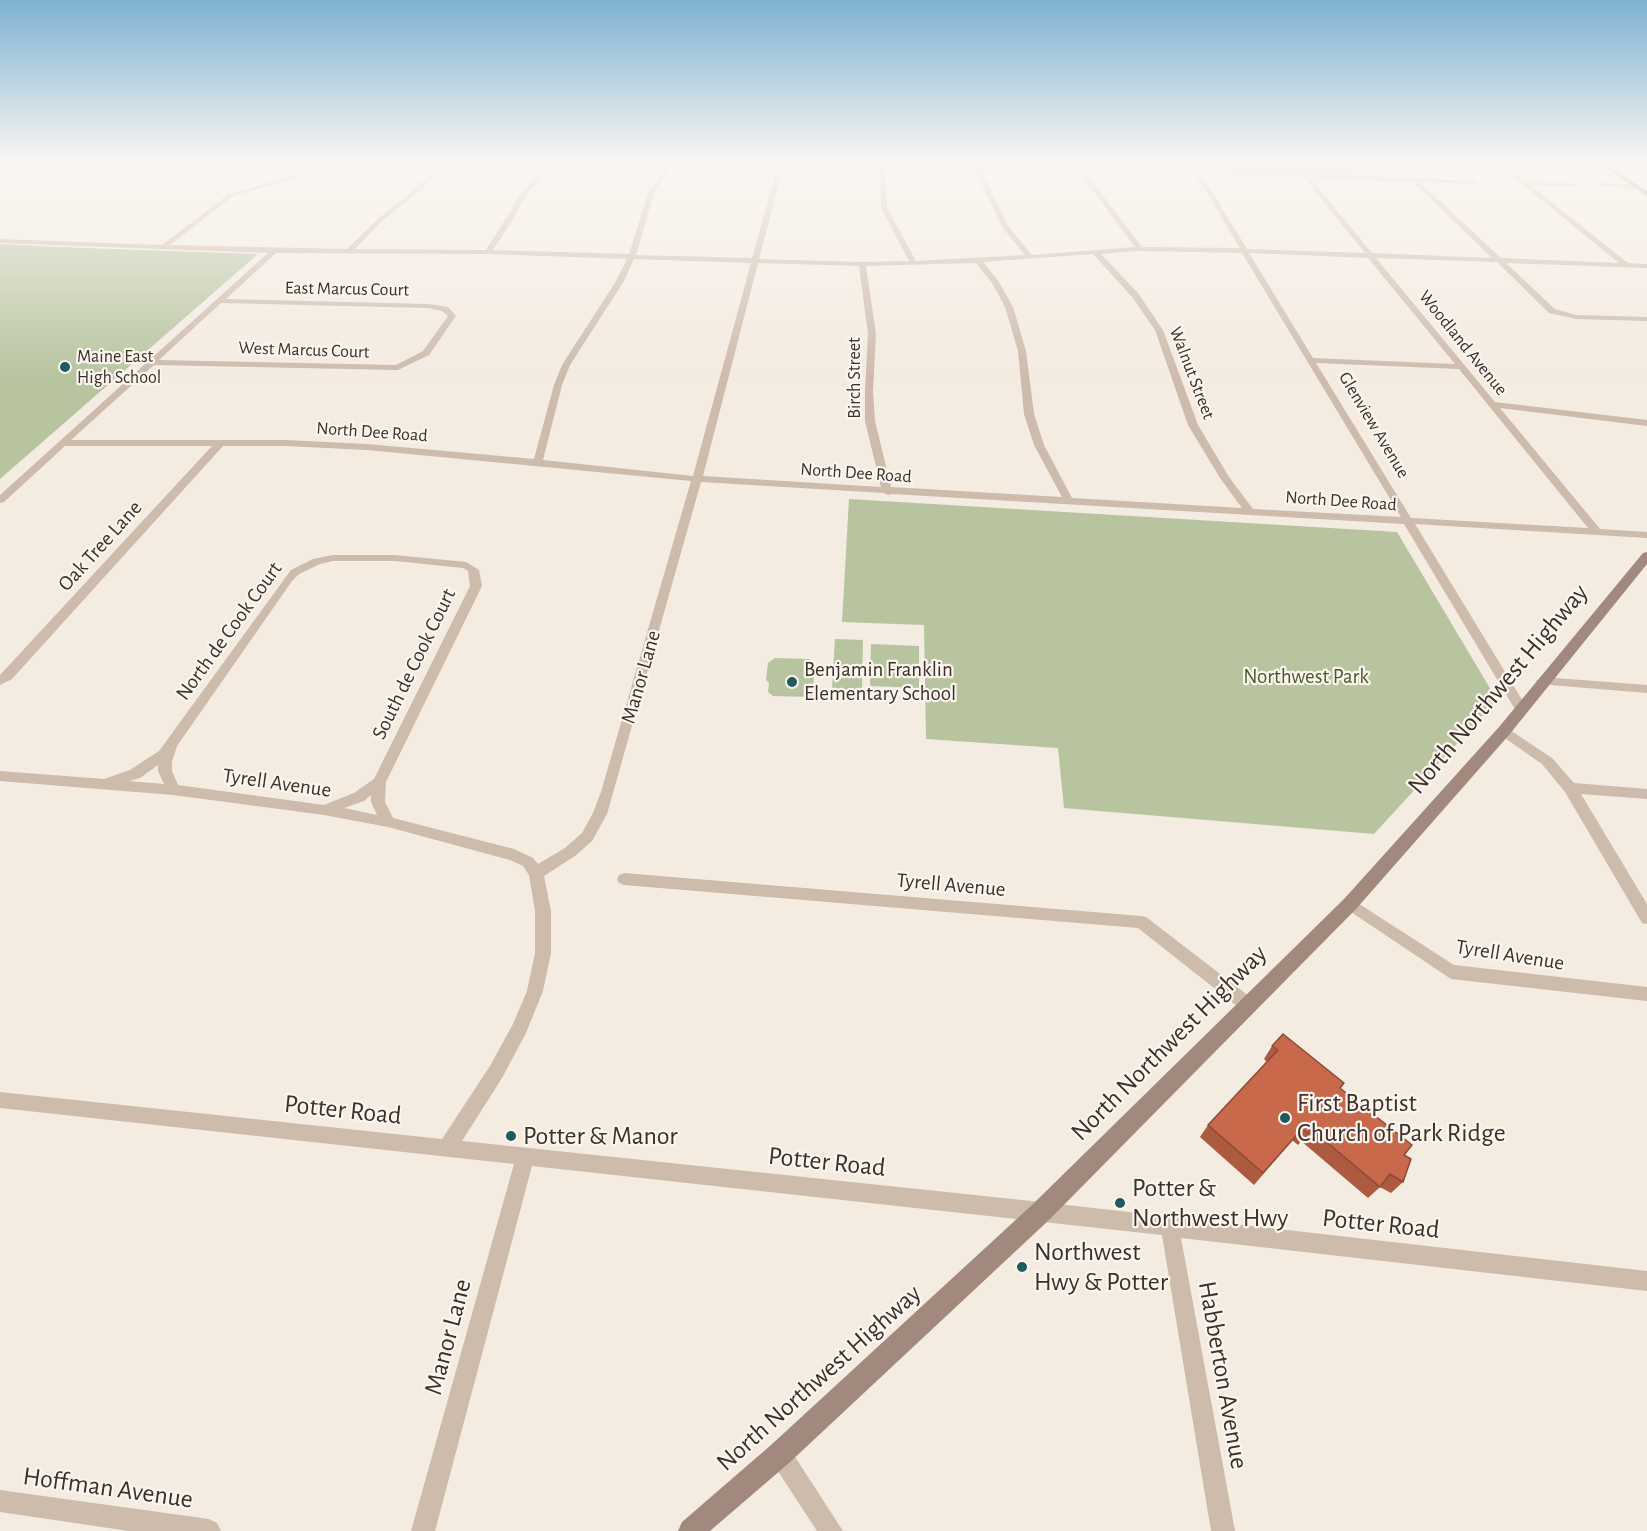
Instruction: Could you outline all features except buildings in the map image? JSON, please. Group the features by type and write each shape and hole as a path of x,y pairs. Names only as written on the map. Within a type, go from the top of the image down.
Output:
{"main road":[{"name":"North Northwest Highway","path":"691,1531 780,1454 1041,1212 1350,904 1504,731 1542,681 1647,556"}],"street":[{"path":"162,248 178,235"},
{"path":"348,252 365,235"},
{"path":"488,252 499,235"},
{"path":"538,462 558,385 566,365 606,304 632,257 640,235"},
{"name":"Manor Lane","path":"536,873 570,852 587,837 600,814 697,480 762,235"},
{"path":"899,235 914,263"},
{"path":"1012,235 1029,256"},
{"path":"1130,235 1140,249"},
{"name":"Glenview Avenue","path":"1236,235 1521,708"},
{"name":"Woodland Avenue","path":"1353,235 1597,532"},
{"path":"1473,235 1547,308 1560,314 1576,317 1647,319"},
{"path":"1590,235 1628,266"},
{"path":"0,241 274,251 488,252 862,264 978,261 1140,249 1245,250 1647,266"},
{"path":"0,500 274,251"},
{"name":"Walnut Street","path":"1094,251 1135,295 1159,330 1170,354 1178,388 1192,424 1250,512"},
{"path":"978,261 995,282 1009,307 1022,351 1029,414 1039,445 1069,502"},
{"name":"Birch Street","path":"862,264 872,334 870,421 872,437 888,492"},
{"name":"East Marcus Court","path":"220,301 439,307 450,312 452,316 441,332"},
{"name":"West Marcus Court","path":"150,362 398,367 426,353 441,332"},
{"path":"1311,360 1462,367"},
{"path":"1492,404 1647,423"},
{"name":"North Dee Road","path":"64,443 220,443 367,447 538,462 697,480 1647,535"},
{"name":"Oak Tree Lane","path":"0,694 4,679 220,443"},
{"name":"North de Cook Court","path":"106,784 146,768 164,754 295,572 318,561 333,558 395,558"},
{"name":"South de Cook Court","path":"324,810 359,797 379,782 476,586 473,570 466,565 395,558"},
{"path":"1542,681 1647,689"},
{"path":"1504,731 1547,761 1570,788 1647,918"},
{"name":"North de Cook Court","path":"173,790 167,780 165,762 177,738"},
{"name":"Tyrell Avenue","path":"0,776 173,790 324,810 388,822 514,855 528,862 536,873"},
{"path":"379,782 378,802 388,822"},
{"path":"1570,788 1647,794"},
{"path":"447,1148 496,1072 520,1028 535,991 543,953 543,911 536,873"},
{"name":"Tyrell Avenue","path":"624,879 1141,922 1248,1005"},
{"name":"Tyrell Avenue","path":"1350,904 1451,972 1647,994"},
{"name":"Potter Road","path":"0,1100 1041,1212 1647,1281"},
{"name":"Manor Lane","path":"423,1531 525,1157"},
{"name":"Habberton Avenue","path":"1170,1228 1223,1531"},
{"path":"780,1454 831,1531"},
{"name":"Hoffman Avenue","path":"0,1501 208,1531"}],"green space":[{"name":"Maine East High School","path":"0,244 85,248 258,254 0,479"},
{"name":"Northwest Park","path":"849,499 1397,532 1497,700 1374,834 1064,808 1058,748 926,739 924,625 842,622"},
{"path":"835,639 863,640 862,690 832,689"},
{"path":"871,644 919,646 919,688 870,686"},
{"path":"775,658 810,659 815,665 812,697 773,696 768,692 769,683 766,680 768,663"}],"place":[{"name":"Maine East High School","path":"65,367"},
{"name":"Benjamin Franklin Elementary School","path":"792,682"},
{"name":"First Baptist Church of Park Ridge","path":"1285,1118"},
{"name":"Potter & Manor","path":"511,1136"},
{"name":"Potter & Northwest Hwy","path":"1120,1203"},
{"name":"Northwest Hwy & Potter","path":"1022,1267"}]}
